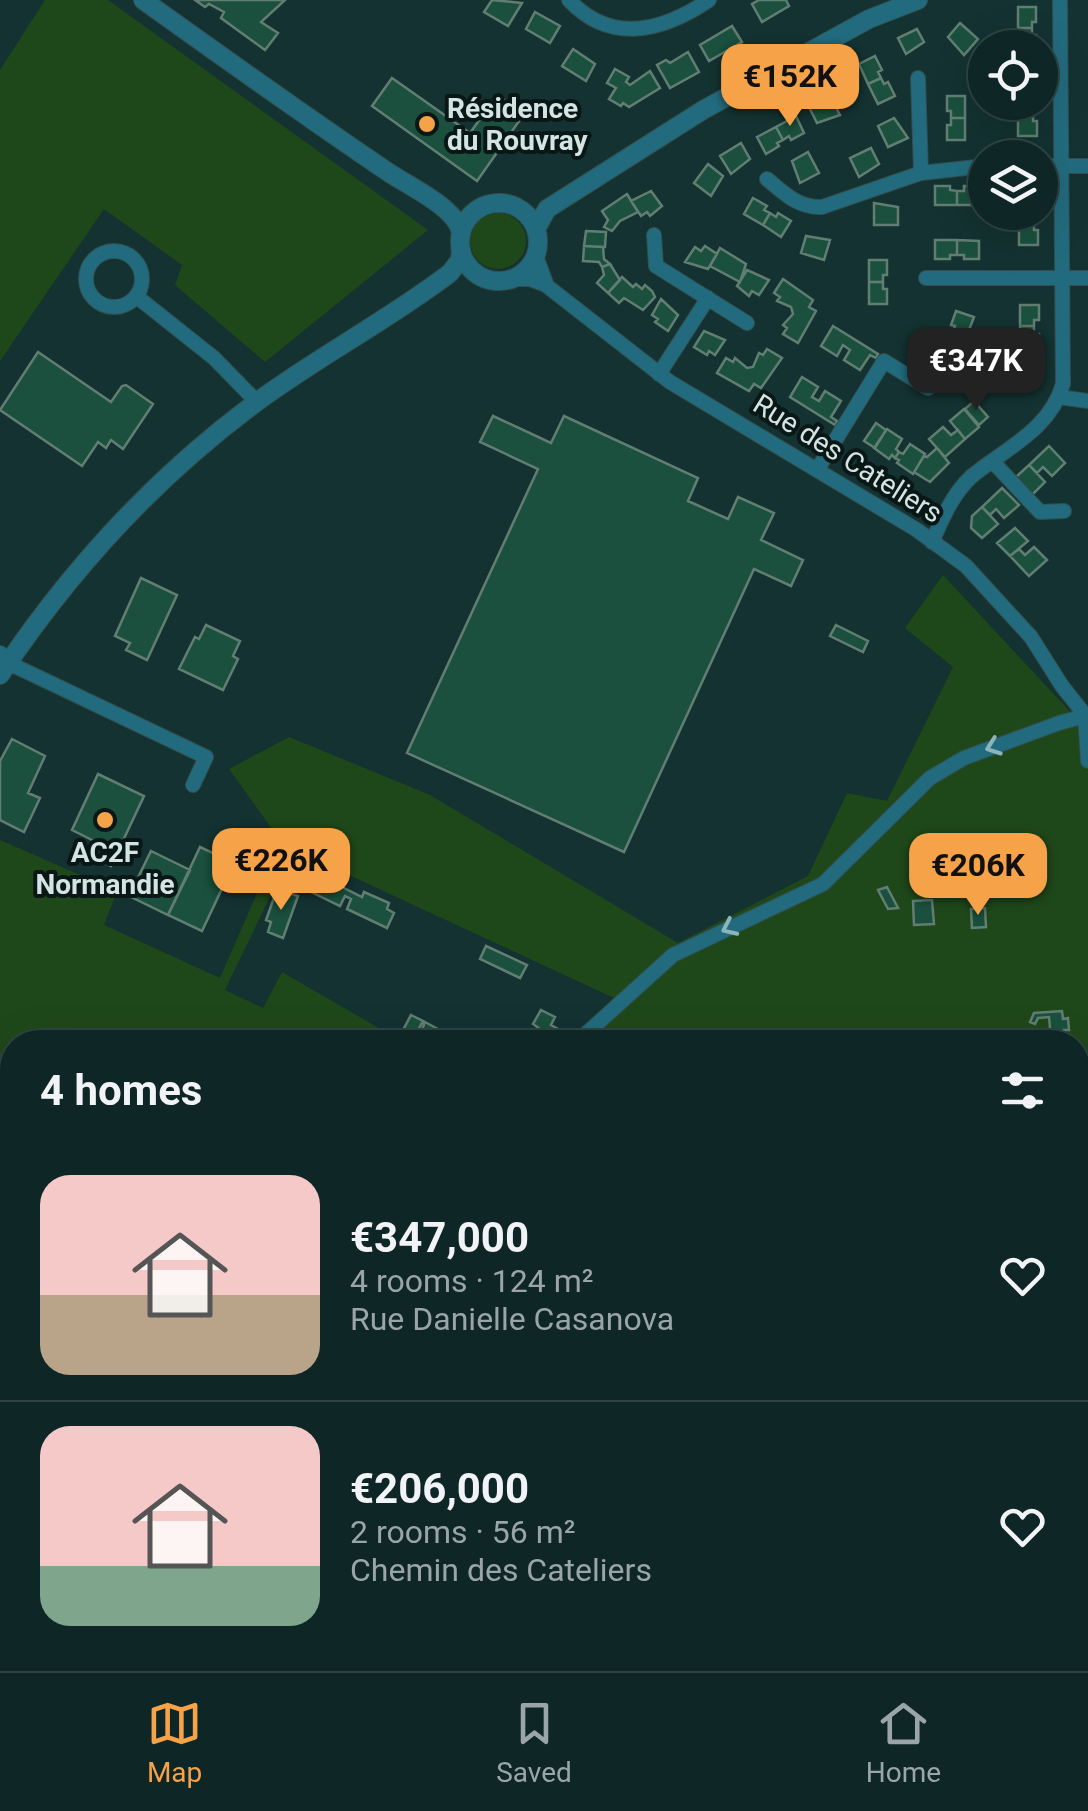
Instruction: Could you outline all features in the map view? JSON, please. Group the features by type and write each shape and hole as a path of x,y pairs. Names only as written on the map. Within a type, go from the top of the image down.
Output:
{"street":[{"path":"143,0 442,206 460,227 461,242 460,260 438,282 257,402 182,462 110,531 3,663 206,756 193,785"},
{"path":"569,0 582,14 620,29 656,28 685,16 708,0"},
{"path":"547,286 536,256 536,228 547,209 703,110 869,19 918,0"},
{"path":"932,542 959,490 1028,437 1059,397 1063,384 1060,0"},
{"path":"918,78 921,173"},
{"path":"1058,166 1088,166"},
{"path":"767,179 794,202 809,208 921,173 968,168"},
{"path":"442,206 462,210 500,202 518,208 547,209"},
{"path":"476,273 461,242 468,219 480,208"},
{"path":"518,208 536,228"},
{"path":"654,235 656,266 747,323"},
{"path":"113,251 128,254 142,274 136,296 117,306 96,300 86,281 93,261 113,251"},
{"path":"438,282 476,273 498,281 509,279 525,271 536,256"},
{"path":"926,278 1088,278"},
{"name":"Rue des Cateliers","path":"509,279 530,279 547,286 659,374 966,566 1010,611 1086,715"},
{"path":"136,296 214,358 257,402"},
{"path":"659,374 708,298"},
{"path":"817,470 884,361 928,388"},
{"path":"1059,397 1088,402"},
{"path":"993,462 1040,512 1064,511"},
{"path":"590,1030 673,955 823,884 930,778 964,758 1086,715 1088,761"}],"green space":[{"path":"45,0 108,0 428,230 265,362 175,285 182,265 104,209 0,361 0,70"},
{"path":"498,213 517,222 526,241 517,260 498,269 479,260 470,241 479,222"},
{"path":"943,575 1088,731 1088,1030 579,1030 616,999 293,849 225,990 263,1008 282,972 382,1030 0,1030 0,840 117,891 104,925 220,978 280,840 229,769 289,737 430,795 678,943 808,876 847,793 887,801 953,667 905,628"}],"building":[{"path":"195,0 285,0 261,22 278,33 265,50 221,18 224,12"},
{"path":"492,0 522,3 508,26 484,12"},
{"path":"759,0 786,0 789,6 762,22 752,4"},
{"path":"1018,7 1036,7 1032,28 1018,28"},
{"path":"535,12 560,26 550,43 526,29"},
{"path":"960,23 968,30 968,50 964,55 948,37"},
{"path":"732,26 742,42 709,61 700,45"},
{"path":"917,29 924,42 906,54 898,38"},
{"path":"573,49 595,64 586,81 562,66"},
{"path":"688,52 699,72 670,88 657,65 666,60 670,63"},
{"path":"875,56 882,70 878,72 881,78 868,84 859,64"},
{"path":"615,69 629,77 626,82 630,85 650,71 660,88 629,107 623,103 621,106 609,99 616,88 607,83"},
{"name":"Résidence du Rouvray","path":"392,78 470,133 497,95 524,114 477,181 372,106"},
{"path":"881,78 884,84 888,82 895,96 878,104 868,84"},
{"path":"830,96 840,115 817,123 809,107"},
{"path":"947,96 965,96 965,118 951,118"},
{"path":"796,116 804,133 783,140 776,127"},
{"path":"894,118 908,138 888,147 878,126"},
{"path":"951,118 965,118 965,140 947,140"},
{"path":"1018,120 1037,121 1037,136 1018,136"},
{"path":"776,127 783,140 766,154 757,137"},
{"path":"741,143 750,159 731,174 720,156"},
{"path":"871,148 879,164 859,177 850,158"},
{"path":"808,152 819,173 800,183 792,161"},
{"path":"708,164 723,176 711,196 694,183"},
{"path":"935,186 950,186 950,190 957,191 957,205 935,205"},
{"path":"964,186 968,186 968,205 957,205 957,191 964,191"},
{"path":"651,191 662,206 650,216 647,212 641,216 631,201"},
{"path":"627,194 638,212 620,221 612,231 604,227 608,220 602,211"},
{"path":"753,198 767,206 764,210 770,213 763,225 744,214"},
{"path":"874,203 898,207 898,225 874,225"},
{"path":"770,213 791,221 781,237 763,225"},
{"path":"1019,230 1038,230 1038,245 1019,245"},
{"path":"586,231 606,232 605,247 584,246"},
{"path":"806,236 830,240 824,260 801,253"},
{"path":"935,240 957,240 957,255 935,259"},
{"path":"957,240 979,241 979,259 957,255"},
{"path":"584,246 603,247 604,259 610,264 602,267 599,262 583,261"},
{"path":"705,246 717,254 708,269 685,262 695,247 701,251"},
{"path":"720,248 746,264 740,282 710,266"},
{"path":"869,260 887,260 883,282 869,282"},
{"path":"610,264 620,280 608,293 597,283 604,275 602,267"},
{"path":"747,270 769,280 759,295 752,291 749,296 737,286"},
{"path":"622,277 633,287 636,284 642,289 645,285 652,291 655,297 643,310 624,298 619,303 608,293"},
{"path":"783,279 813,300 809,307 816,311 798,343 783,334 787,328 783,325 793,314 791,307 777,301 780,297 774,293"},
{"path":"869,282 883,282 887,304 869,304"},
{"path":"661,299 678,315 668,331 652,315"},
{"path":"1020,305 1039,305 1039,320 1034,320 1034,326 1020,326"},
{"path":"956,311 974,317 966,338 953,333 955,326 951,325"},
{"path":"833,326 878,354 876,358 870,355 860,370 844,360 850,350 843,345 837,356 821,346"},
{"path":"1020,326 1034,326 1034,334 1039,334 1039,349 1020,349"},
{"path":"704,331 725,340 715,355 694,347"},
{"path":"953,333 966,338 958,359 941,352 946,338 950,339"},
{"path":"767,349 782,358 761,388 754,384 749,391 717,373 726,358 753,367 759,353 763,355"},
{"path":"38,352 111,402 126,385 153,404 123,449 111,440 106,448 98,442 82,466 0,410"},
{"path":"1013,364 1032,364 1035,388 1013,388"},
{"path":"802,377 818,387 812,397 819,401 825,391 841,401 831,417 837,421 835,425 790,397"},
{"path":"974,401 988,417 979,425 965,409"},
{"path":"964,409 979,427 965,439 950,421"},
{"path":"493,416 551,443 564,416 698,478 688,501 728,519 738,497 774,513 761,540 803,560 791,586 754,569 624,852 407,753 538,469 480,442"},
{"path":"876,423 886,430 875,448 864,441"},
{"path":"943,427 951,435 958,430 965,439 945,457 929,439"},
{"path":"887,429 902,439 895,458 892,455 889,459 874,448"},
{"path":"910,444 925,454 913,474 895,458"},
{"path":"1049,446 1065,463 1052,476 1043,467 1037,473 1029,465"},
{"path":"937,448 949,463 930,482 914,472 924,456"},
{"path":"1029,465 1045,482 1032,495 1015,478"},
{"path":"1002,488 1019,505 1004,518 996,509 990,515 982,507"},
{"path":"982,507 998,524 982,538 971,528 972,516"},
{"path":"1015,528 1028,541 1010,556 997,543"},
{"path":"1034,547 1047,560 1029,576 1010,556 1019,549 1025,555"},
{"path":"141,578 177,595 147,660 126,650 130,643 115,636"},
{"path":"206,625 240,641 233,656 238,659 223,690 179,669 195,637 199,639"},
{"path":"836,625 868,641 863,652 830,636"},
{"path":"12,739 45,756 28,793 40,798 24,832 0,820 0,761"},
{"name":"AC2F Normandie","path":"98,774 144,796 111,866 88,855 94,841 72,830"},
{"path":"200,847 234,863 202,931 168,915"},
{"path":"151,851 190,870 168,915 129,896"},
{"path":"318,869 343,881 340,886 362,897 364,892 389,903 387,909 394,913 387,928 347,909 351,899 345,896 340,906 301,887 308,872 315,874"},
{"path":"887,887 898,908 888,909 878,890"},
{"path":"283,891 298,896 283,938 268,932 271,922 266,920 275,895 280,897"},
{"path":"932,900 934,924 914,925 913,901"},
{"path":"985,908 986,927 972,928 971,909"},
{"path":"486,946 527,965 520,978 480,959"},
{"path":"541,1010 555,1017 551,1025 560,1030 541,1030 533,1024"},
{"path":"1062,1011 1063,1019 1068,1018 1069,1030 1050,1030 1049,1017 1038,1018 1035,1024 1030,1022 1034,1013"},
{"path":"411,1015 423,1021 418,1030 403,1030"},
{"path":"425,1022 440,1030 422,1030"}],"place":[{"name":"Résidence du Rouvray","path":"427,124"},
{"name":"AC2F Normandie","path":"105,820"}]}
